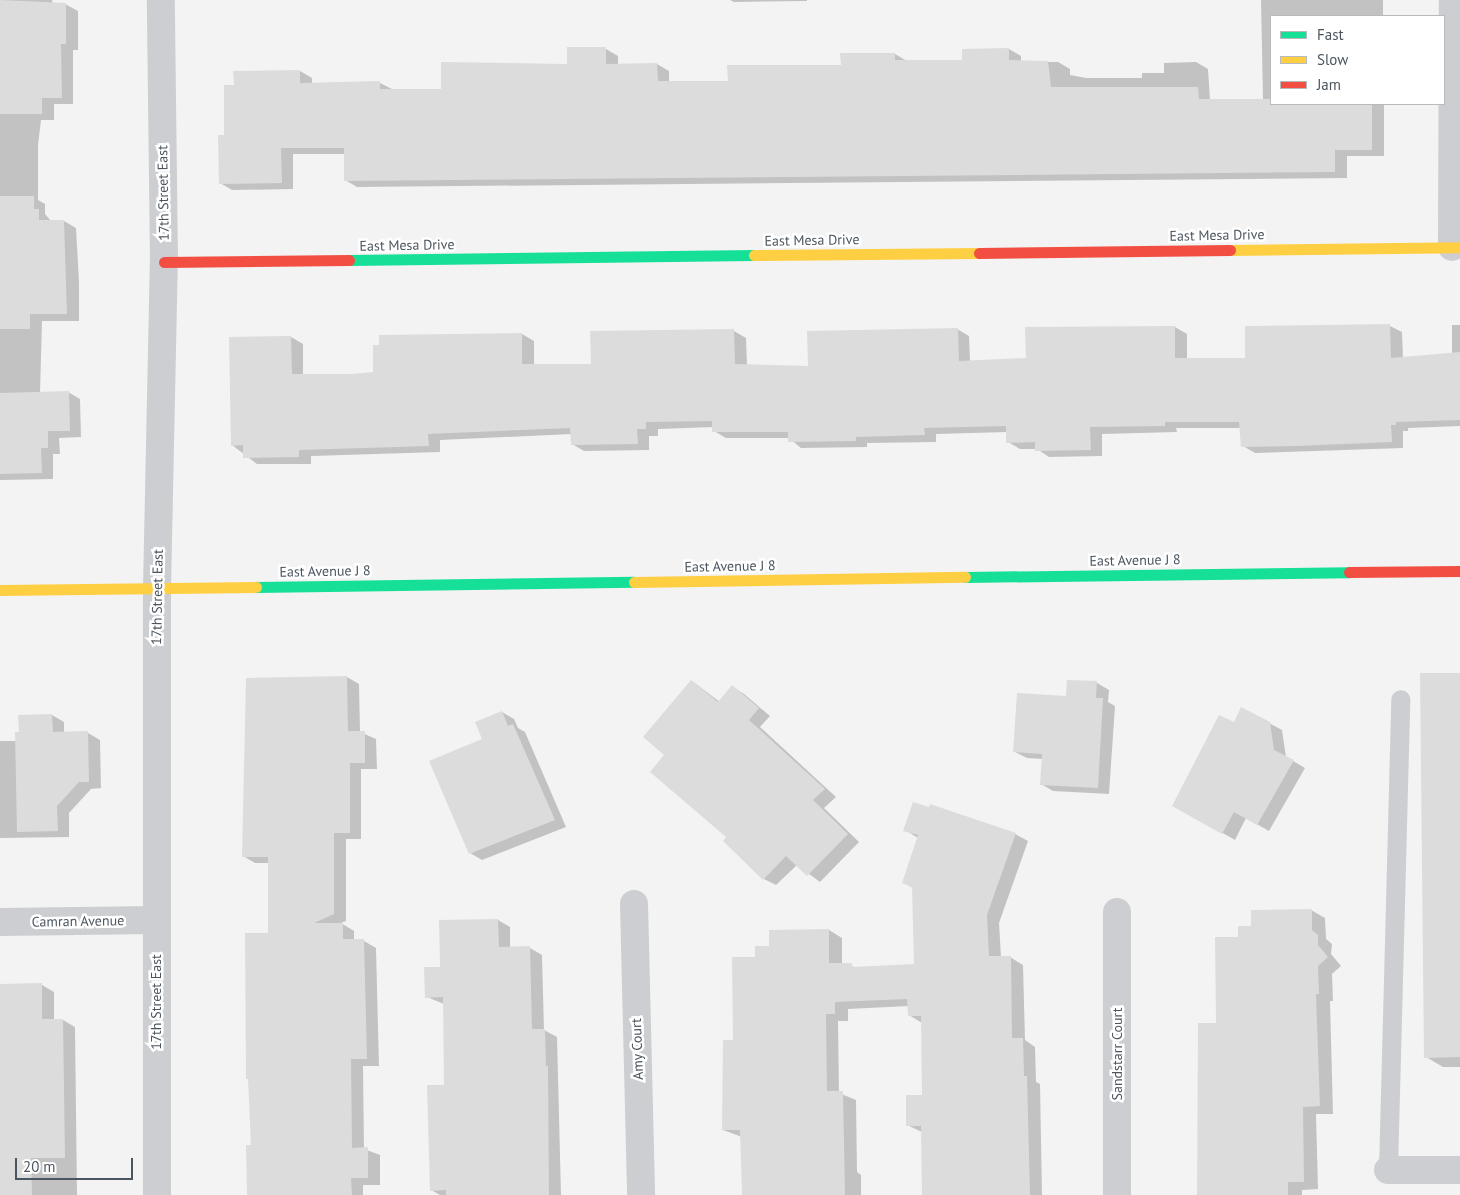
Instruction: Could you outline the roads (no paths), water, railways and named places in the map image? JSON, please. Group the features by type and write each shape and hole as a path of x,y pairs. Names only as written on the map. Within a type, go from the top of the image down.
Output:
{"street":[{"name":"17th Street East","path":"157,1195 156,588 164,262 161,0"},
{"path":"1453,0 1456,247"},
{"name":"East Mesa Drive","path":"164,262 1456,247"},
{"name":"East Avenue J 8","path":"0,590 1460,571"},
{"name":"Amy Court","path":"634,904 641,1195"},
{"name":"Sandstarr Court","path":"1117,912 1117,1195"},
{"name":"Camran Avenue","path":"0,922 156,920"},
{"path":"1388,1170 1460,1170"}],"lane":[{"path":"1388,1170 1400,699"}]}
